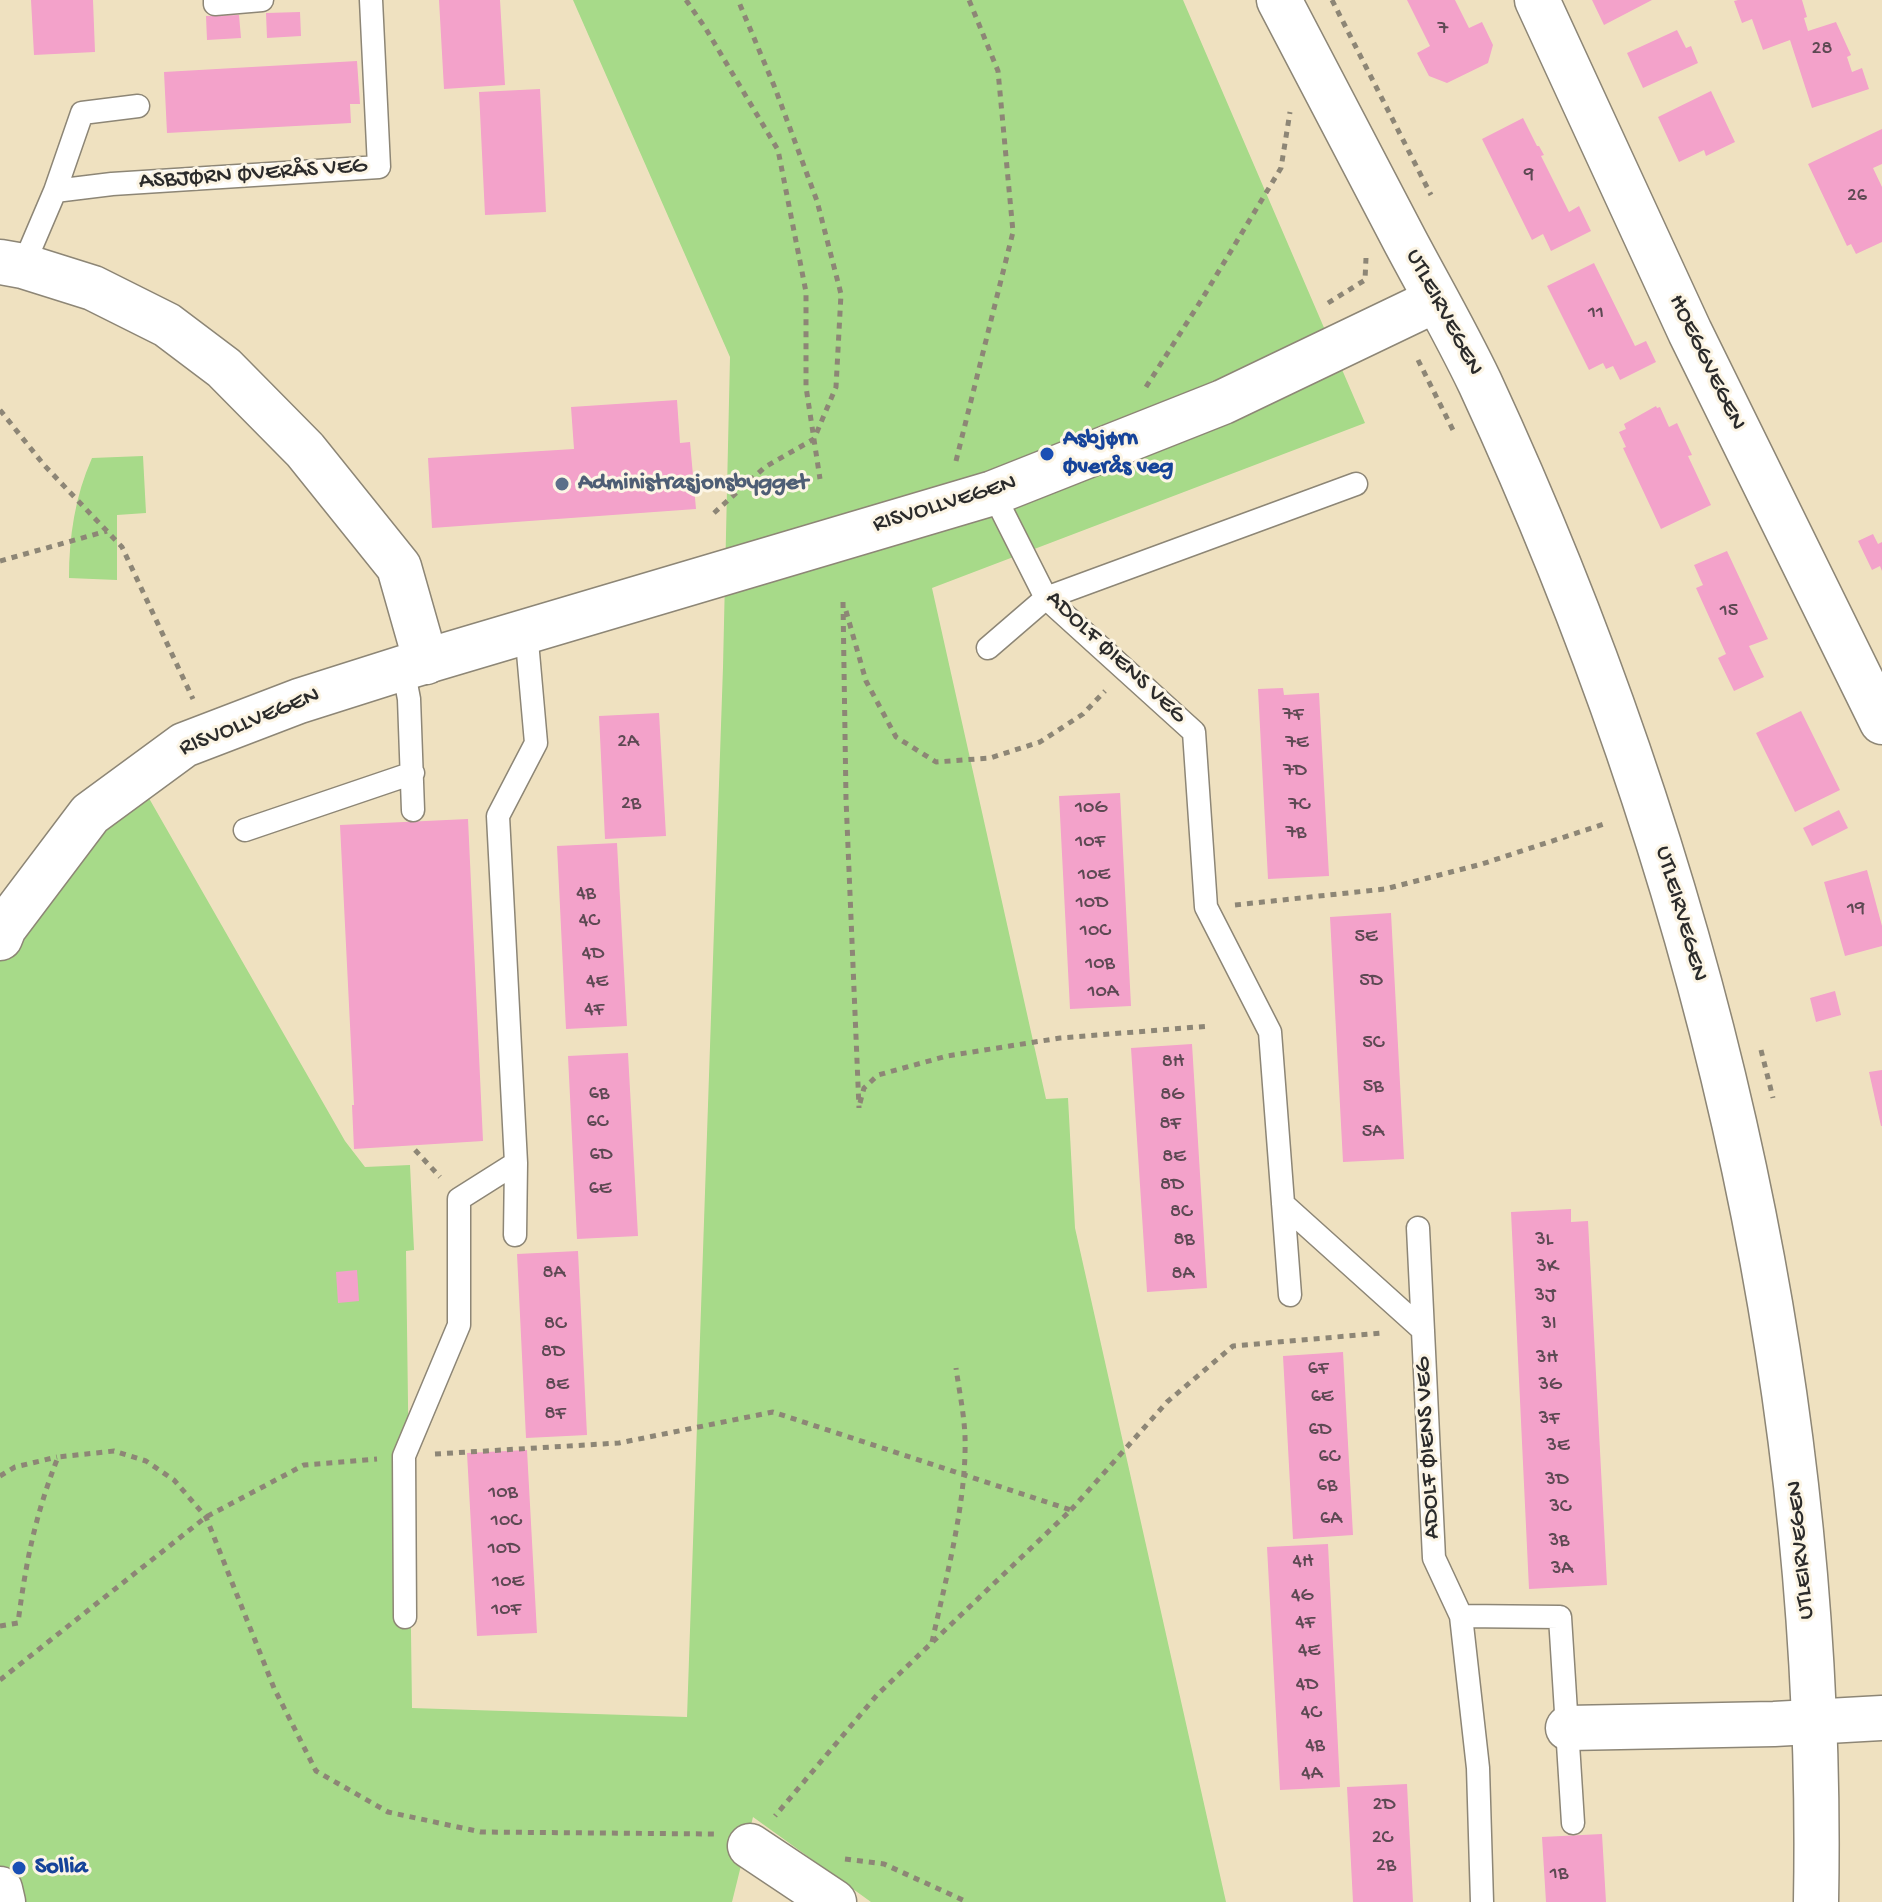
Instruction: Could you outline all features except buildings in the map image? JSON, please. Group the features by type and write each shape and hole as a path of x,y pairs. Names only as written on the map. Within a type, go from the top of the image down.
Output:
{"street":[{"name":"UTLEIRVEGEN","path":"1279,0 1478,379 1578,614 1618,719 1655,827 1689,943 1756,1221 1793,1446 1804,1547 1815,1722 1816,1902"},
{"name":"HOEGGVEGEN","path":"1537,0 1690,332 1882,722"},
{"path":"12,264 93,288 167,325 224,368 305,450 399,567 415,665"},
{"name":"RISVOLLVEGEN","path":"1,931 90,814 184,745 299,701 526,630 993,493 1223,402 1436,300"},
{"path":"1568,1728 1882,1718"},
{"path":"750,1846 834,1902"},
{"path":"0,1889 3,1902"}],"lane":[{"path":"215,0 215,4 262,0"},
{"name":"ASBJØRN ØVERÅS VEG","path":"55,191 112,184 379,167 371,0"},
{"path":"12,264 55,191 82,113 138,106"},
{"path":"988,648 1046,598 1356,484"},
{"name":"ADOLF ØIENS VEG","path":"993,493 1046,598 1194,732 1206,907 1270,1032 1290,1295"},
{"path":"515,1235 516,1163 498,816 536,743 526,630"},
{"path":"413,810 409,699 415,665"},
{"path":"245,830 413,773"},
{"path":"405,1617 404,1456 459,1325 459,1199 516,1163"},
{"path":"1283,1204 1423,1330"},
{"name":"ADOLF ØIENS VEG","path":"1418,1228 1434,1558 1461,1616 1478,1768 1482,1902"},
{"path":"1461,1616 1560,1617 1573,1823"}],"path":[{"path":"686,0 778,150 806,292 806,387 820,479"},
{"path":"714,513 765,467 814,439 836,387 841,294 817,201 738,0"},
{"path":"956,461 1013,232 998,71 969,0"},
{"path":"1158,385 1143,391 1281,168 1291,108"},
{"path":"1325,305 1365,280 1366,254"},
{"path":"0,410 44,465 122,547 195,702"},
{"path":"942,466 969,457"},
{"path":"0,561 107,531"},
{"path":"1125,670 1083,714 1040,742 990,758 936,762 896,737 866,681 843,602 846,799 859,1108 864,1088 878,1075 947,1056 1060,1038 1210,1026"},
{"path":"1206,907 1385,889 1482,864 1607,823 1612,838"},
{"path":"0,1476 15,1467 58,1457 114,1451 146,1461 174,1480 206,1517 274,1688 316,1771 388,1812 481,1832 725,1834 750,1846 877,1695 1071,1510 1167,1402 1233,1346 1423,1330"},
{"path":"932,1643 951,1558 963,1474 965,1435 956,1368"},
{"path":"0,1680 206,1517 304,1465 619,1443 773,1412 1071,1510"},
{"path":"0,1626 18,1623 36,1519 58,1457"},
{"path":"840,1858 884,1864 967,1902"}],"green space":[{"path":"573,0 1183,0 1365,423 932,588 1046,1099 1068,1098 1075,1228 1226,1902 871,1902 753,1817 732,1902 0,1902 0,908 142,786 345,1141 365,1167 410,1165 414,1250 406,1251 412,1708 687,1717 723,667 730,357"},
{"path":"143,456 146,513 117,515 117,580 69,578 74,517 92,458"}],"place":[{"name":"Asbjørn Øverås veg","path":"1047,454"},
{"name":"Administrasjonsbygget","path":"562,484"},
{"name":"Sollia","path":"19,1868"}]}
